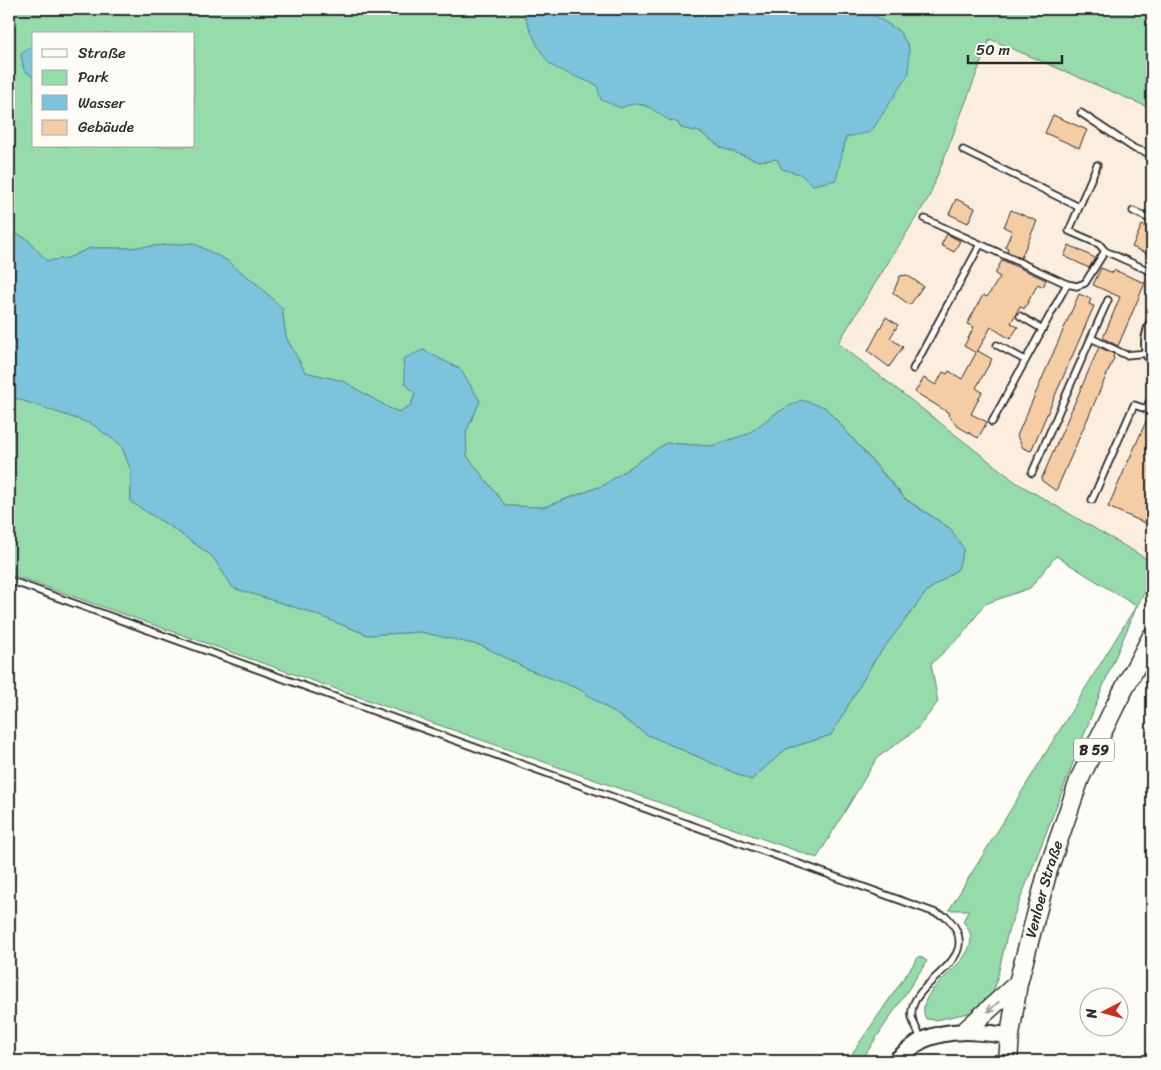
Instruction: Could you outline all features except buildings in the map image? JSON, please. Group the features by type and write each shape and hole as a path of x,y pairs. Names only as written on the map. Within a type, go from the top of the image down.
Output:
{"main road":[{"name":"Venloer Straße","path":"1010,1036 1018,983 1048,870 1080,778 1152,636"},
{"path":"966,1030 1018,983"},
{"path":"895,1061 922,1041 950,1032 966,1030 1010,1036"},
{"name":"B 59","path":"1008,1061 1010,1036"}],"street":[{"path":"1150,357 1147,344 1152,324"}],"lane":[{"path":"1082,113 1135,149 1152,154"},
{"path":"963,150 1079,207"},
{"path":"1097,166 1070,231 1099,244 1105,251 1152,272"},
{"path":"1133,211 1152,220"},
{"path":"925,219 1067,284 1077,286 1085,283 1105,251"},
{"path":"913,369 980,244"},
{"path":"992,422 1067,284"},
{"path":"1032,473 1108,300"},
{"path":"1020,316 1042,330"},
{"path":"1091,338 1126,355 1150,357"},
{"path":"997,345 1026,360"},
{"path":"1092,500 1134,405 1149,411 1152,396"},
{"path":"9,580 947,917 956,926 960,938 958,952 914,1002 912,1016 922,1041"}],"shaded area":[{"path":"990,39 1152,109 1152,562 1017,483 838,343 929,197"}],"green space":[{"path":"9,9 523,9 537,44 551,65 597,85 631,103 651,107 671,121 677,121 681,128 700,132 722,148 759,161 777,159 782,169 800,173 843,152 846,137 909,47 899,31 864,9 1152,9 1152,109 990,39 929,197 838,343 1017,483 1152,562 1152,580 1137,606 1101,691 1008,931 993,996 973,1012 936,1020 926,1019 924,1008 927,998 969,949 971,936 963,921 969,910 949,910 1136,606 1056,556 1030,588 985,604 962,635 931,664 938,702 917,729 877,758 817,858 9,574 9,396 92,424 121,445 131,470 131,502 212,556 234,588 307,611 368,635 421,632 483,646 527,669 579,689 648,735 751,780 786,749 831,735 874,661 927,591 958,569 951,529 906,499 825,407 776,413 748,434 711,446 666,443 604,485 544,507 506,506 467,456 466,432 480,401 460,369 423,350 405,382 415,394 411,405 399,412 343,381 305,372 286,337 282,308 258,285 226,260 193,243 127,248 90,248 68,258 47,261 27,239 9,230"},
{"path":"919,956 927,961 861,1061 847,1061"}],"water":[{"path":"523,9 864,9 899,31 909,47 909,73 871,132 846,137 836,180 813,185 800,174 782,169 777,159 759,161 722,148 700,132 681,128 677,122 670,121 646,106 639,104 621,108 601,100 597,85 550,64 534,38"},
{"path":"32,46 32,76 24,70 21,54"},
{"path":"9,230 27,239 47,261 68,258 90,248 127,248 193,243 226,260 258,285 282,308 286,337 305,372 343,381 399,412 411,405 415,394 405,383 403,359 423,350 460,369 480,401 466,432 467,456 506,506 545,507 604,485 666,443 711,446 748,434 776,413 801,400 825,407 905,499 951,529 964,549 958,569 927,591 874,661 831,735 786,749 751,780 648,735 579,689 527,669 483,646 421,632 368,635 307,611 233,588 212,556 131,502 131,470 121,445 92,424 9,396"}]}
